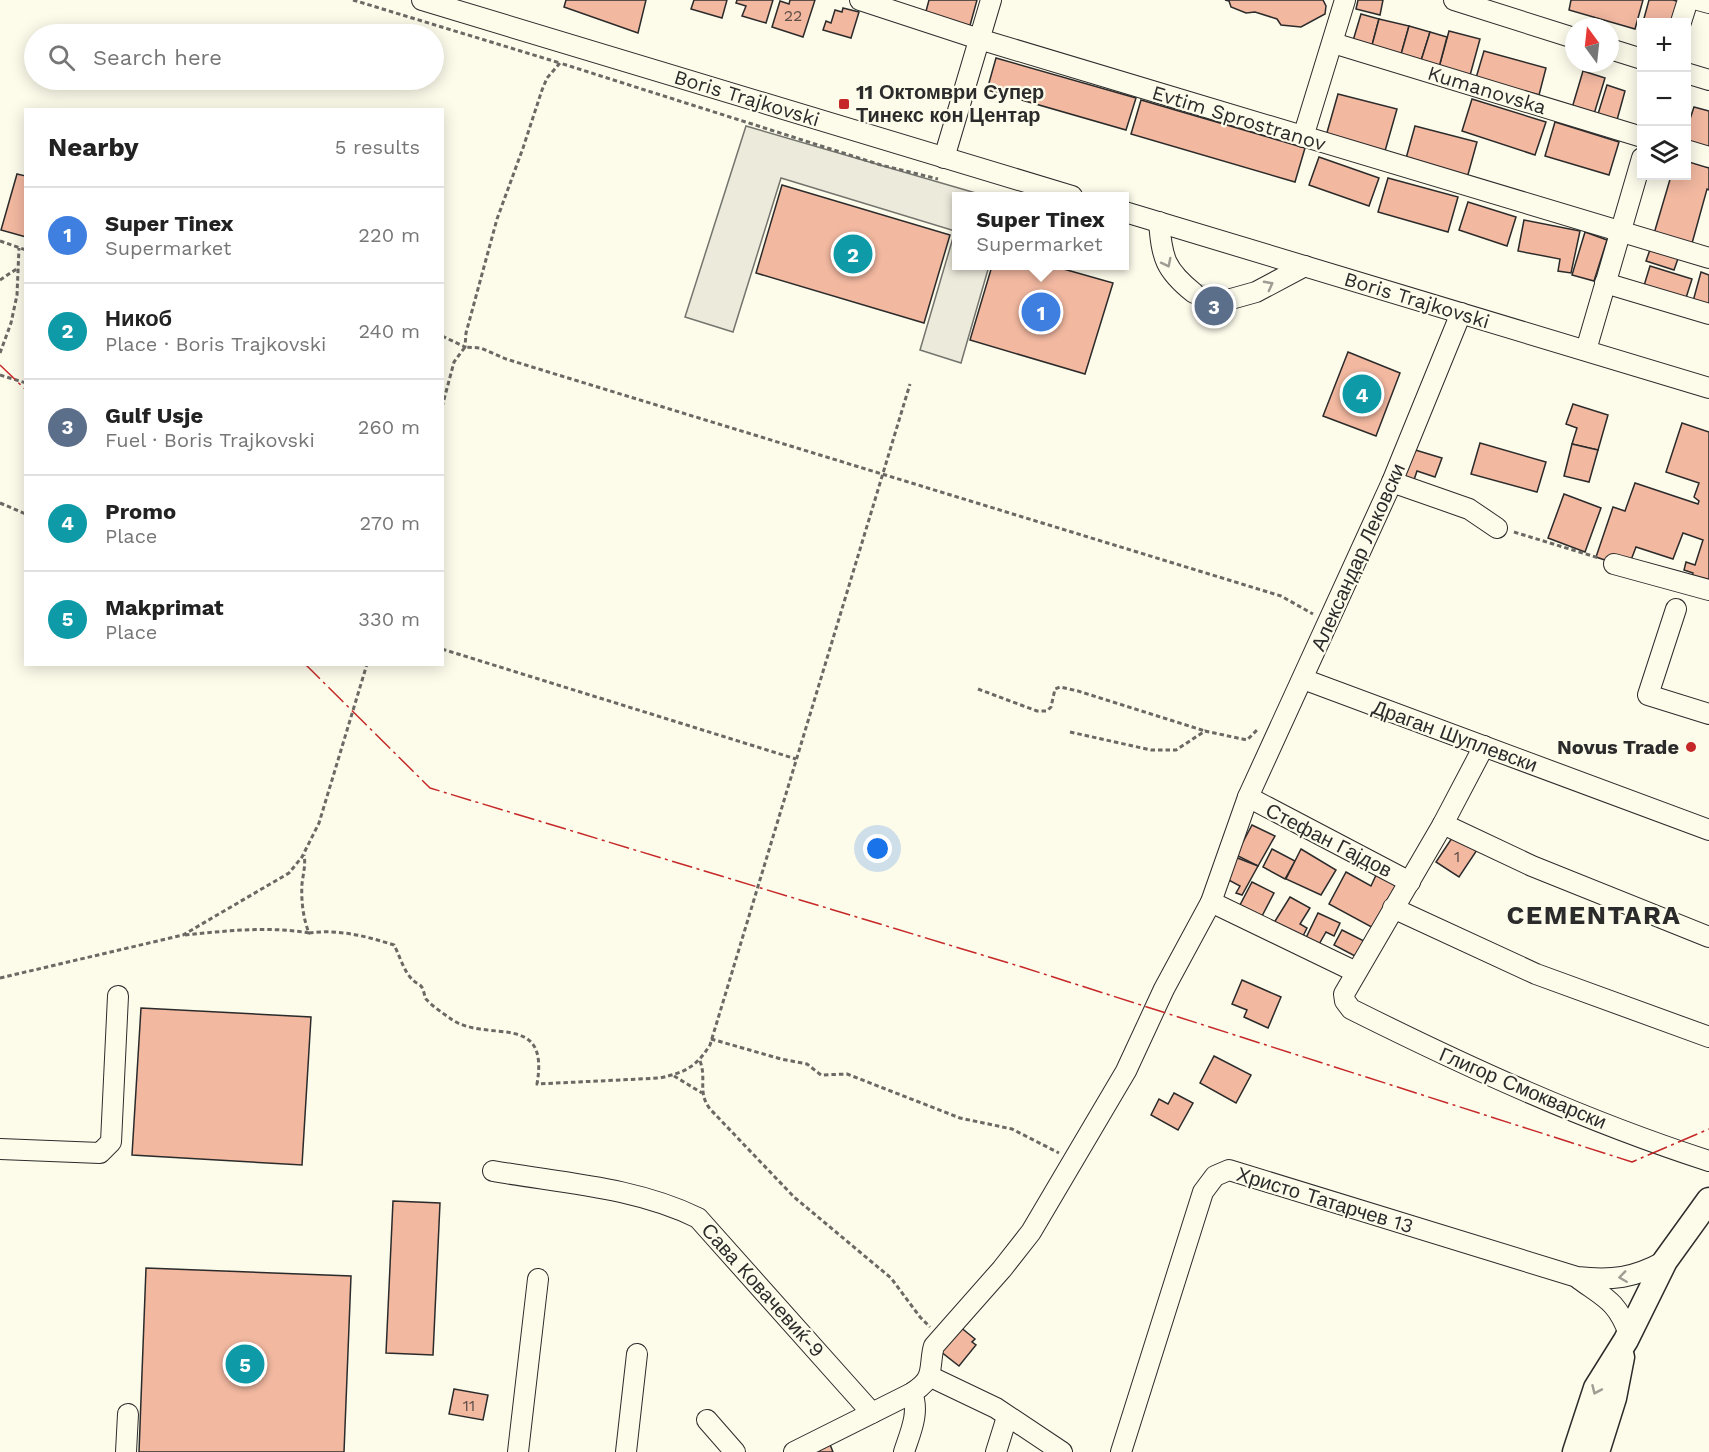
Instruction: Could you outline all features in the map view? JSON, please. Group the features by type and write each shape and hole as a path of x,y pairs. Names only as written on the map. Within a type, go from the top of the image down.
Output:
{"main road":[{"path":"1575,1452 1596,1388 1627,1337 1665,1261 1709,1200"},
{"path":"1597,1452 1614,1398 1627,1337"}],"street":[{"name":"Boris Trajkovski","path":"422,0 1059,192"},
{"name":"Evtim Sprostranov","path":"860,0 979,39 1709,258"},
{"path":"944,158 991,0"},
{"path":"1303,137 1345,0"},
{"path":"1454,0 1565,35"},
{"path":"1682,18 1688,0"},
{"path":"1698,0 1709,3"},
{"name":"Kumanovska","path":"1333,43 1637,136"},
{"path":"1619,52 1637,58"},
{"path":"1691,75 1709,80"},
{"path":"1691,152 1709,157"},
{"path":"1586,350 1637,172"},
{"name":"Boris Trajkovski","path":"1129,213 1709,388"},
{"path":"1159,222 1162,253 1170,270 1194,293"},
{"path":"1231,299 1256,292 1305,266"},
{"path":"1605,283 1709,314"},
{"name":"Александар Лековски","path":"940,1337 1002,1269 1031,1232 1126,1071 1164,989 1211,902 1248,797 1392,482 1461,313"},
{"path":"1392,482 1469,509 1497,528"},
{"path":"1614,564 1709,590"},
{"path":"1676,609 1648,695 1709,714"},
{"name":"Драган Шуплевски","path":"1303,679 1709,830"},
{"name":"Стефан Гајдов","path":"1345,1001 1344,994 1443,824 1484,746"},
{"name":"Стефан Гајдов","path":"1248,797 1410,882"},
{"path":"1443,824 1532,866 1709,937"},
{"path":"1211,902 1356,972"},
{"path":"1394,908 1536,974 1709,1037"},
{"path":"0,1149 100,1154 106,1150 111,1142 118,996"},
{"name":"Глигор Смокварски","path":"1345,1001 1351,1009 1400,1034 1552,1103 1653,1143 1709,1161"},
{"name":"Христо Татарчев 13","path":"1122,1452 1203,1192 1207,1184 1229,1170 1577,1277 1625,1278 1665,1261"},
{"name":"Сава Ковачевиќ-9","path":"493,1171 639,1195 679,1208 698,1218 872,1413"},
{"name":"Христо Татарчев 13","path":"1577,1277 1609,1300 1624,1320 1627,1337"},
{"path":"518,1452 538,1279"},
{"path":"794,1452 912,1393 929,1376 931,1356 940,1337"},
{"path":"626,1452 637,1354"},
{"path":"929,1376 985,1402 1062,1452"},
{"path":"904,1452 916,1412 916,1401 912,1393"},
{"path":"126,1452 128,1414"},
{"path":"996,1452 1007,1417"},
{"path":"706,1420 735,1452"}],"path":[{"path":"352,0 431,24"},
{"path":"444,28 881,165 938,179"},
{"path":"444,400 454,362 465,347 466,333 496,219 542,90 547,78 560,63"},
{"path":"0,241 24,249"},
{"path":"0,353 11,323 17,295 19,248"},
{"path":"0,280 19,267"},
{"path":"444,337 465,347 481,348 506,359 1281,596 1305,608 1327,626"},
{"path":"0,375 24,382"},
{"path":"0,978 183,935 294,930 309,933 327,930 365,936 394,945 408,974 414,982 421,986 426,999 453,1020 470,1028 500,1030 522,1035 535,1047 539,1071 537,1084 631,1080 673,1075 679,1074 700,1061 711,1039 910,384"},
{"path":"0,503 24,513"},
{"path":"1497,528 1614,564"},
{"path":"444,650 796,760"},
{"path":"183,935 289,873 304,855 319,823 367,666"},
{"path":"978,689 1036,711 1047,711 1051,707 1055,689 1060,687 1204,731 1247,740 1260,727"},
{"path":"1070,732 1151,750 1176,750 1204,731"},
{"path":"304,855 302,886 304,920 309,933"},
{"path":"711,1039 807,1064 821,1075 847,1074 960,1118 1012,1129 1074,1160"},
{"path":"700,1061 702,1093 710,1109 794,1197 891,1278 920,1317 940,1337"},
{"path":"673,1075 702,1093"}],"shaded area":[{"path":"746,126 972,192 952,192 952,230 781,178 733,332 685,317"},
{"path":"952,241 952,270 988,270 961,363 920,350"}],"building":[{"path":"566,0 646,0 638,33 564,7"},
{"path":"694,0 727,0 722,18 691,9"},
{"path":"737,0 773,0 766,23 742,16 746,6 736,3"},
{"path":"790,0 815,0 803,37 772,27 780,1 789,4"},
{"path":"929,0 977,0 969,29 925,15"},
{"path":"1225,0 1323,0 1326,6 1325,14 1301,27 1281,25 1277,19 1255,12 1246,13 1231,7 1229,1"},
{"path":"1358,0 1383,0 1380,15 1356,9"},
{"path":"1571,0 1643,0 1635,29 1619,24 1619,18 1597,18 1569,10"},
{"path":"1649,0 1673,0 1683,3 1679,18 1644,18"},
{"path":"843,8 859,12 851,38 823,30 826,21 831,23 835,10 842,12"},
{"path":"1361,14 1379,19 1371,49 1352,44"},
{"path":"1379,19 1409,26 1400,58 1371,49"},
{"path":"1409,26 1430,32 1420,64 1400,58"},
{"path":"1449,31 1480,39 1469,79 1438,71"},
{"path":"1430,32 1447,37 1438,71 1420,64"},
{"path":"1484,51 1546,68 1539,95 1476,78"},
{"path":"996,58 1136,98 1126,130 987,90"},
{"path":"1583,72 1605,78 1594,114 1572,108"},
{"path":"1607,85 1625,91 1617,120 1598,114"},
{"path":"1338,94 1397,109 1385,151 1326,136"},
{"path":"1472,99 1546,122 1535,155 1462,131"},
{"path":"1141,100 1305,148 1295,182 1131,134"},
{"path":"1694,107 1709,111 1709,155 1691,150 1691,116"},
{"path":"1555,122 1619,142 1609,175 1545,156"},
{"path":"1415,126 1477,142 1467,178 1405,162"},
{"path":"1319,157 1379,178 1369,206 1309,185"},
{"path":"1691,163 1709,168 1709,190 1707,189 1691,247 1653,237 1670,180 1691,180"},
{"path":"17,174 24,176 24,236 1,230"},
{"path":"1388,178 1458,197 1448,232 1378,212"},
{"path":"782,185 950,235 924,323 756,273"},
{"path":"1468,202 1516,217 1507,246 1459,230"},
{"path":"1524,220 1580,231 1571,273 1558,271 1560,259 1518,251"},
{"path":"1585,232 1607,240 1594,281 1572,275"},
{"path":"1652,244 1680,253 1674,270 1646,261"},
{"path":"1650,266 1692,279 1685,301 1643,289"},
{"path":"991,270 1067,270 1113,283 1085,374 970,340"},
{"path":"1701,272 1709,275 1709,309 1692,305"},
{"path":"1348,352 1400,373 1376,436 1323,416"},
{"path":"1573,404 1608,415 1598,450 1572,444 1577,428 1566,424"},
{"path":"1682,423 1709,432 1709,590 1690,584 1693,573 1684,570 1686,562 1695,565 1703,540 1683,533 1673,559 1636,547 1628,568 1596,557 1613,507 1625,511 1635,483 1698,504 1699,501 1694,497 1699,483 1666,472"},
{"path":"1480,443 1546,462 1537,492 1471,474"},
{"path":"1572,444 1598,450 1589,482 1564,476"},
{"path":"1412,449 1442,458 1435,477 1417,471 1414,480 1400,476"},
{"path":"1564,494 1601,508 1585,552 1548,538"},
{"path":"1252,825 1275,836 1258,866 1236,855"},
{"path":"1454,835 1477,850 1459,877 1436,862"},
{"path":"1272,849 1295,861 1285,879 1263,867"},
{"path":"1301,849 1336,870 1321,895 1286,879"},
{"path":"1235,857 1258,866 1242,895 1236,893 1240,886 1223,877"},
{"path":"1346,872 1371,886 1377,873 1401,885 1377,930 1329,904"},
{"path":"1252,882 1274,893 1262,916 1240,905"},
{"path":"1290,897 1310,908 1300,924 1307,928 1300,942 1272,926"},
{"path":"1318,913 1340,923 1334,936 1326,932 1318,946 1305,940"},
{"path":"1342,930 1364,941 1355,956 1334,945"},
{"path":"1242,980 1281,997 1268,1028 1244,1017 1247,1010 1232,1004"},
{"path":"141,1008 311,1017 302,1165 132,1155"},
{"path":"1214,1056 1251,1075 1236,1103 1200,1083"},
{"path":"1174,1093 1193,1103 1178,1130 1151,1115 1159,1099 1168,1104"},
{"path":"393,1201 440,1203 433,1355 386,1353"},
{"path":"146,1268 351,1276 344,1452 139,1452"},
{"path":"959,1326 975,1339 972,1342 976,1345 959,1366 940,1351"},
{"path":"454,1389 488,1395 483,1420 449,1414"},
{"path":"829,1442 833,1452 805,1452"}],"tunnel":[{"path":"1194,293 1231,299"}],"power":[{"path":"0,365 24,388"},
{"path":"307,666 430,788 1022,967 1632,1162 1709,1129"}],"place":[{"name":"11 Октомври Супер Тинекс кон Центар","path":"844,104"},
{"name":"Никоб","path":"853,254"},
{"name":"Gulf Usje","path":"1214,306"},
{"name":"Super Tinex","path":"1041,312"},
{"name":"Promo","path":"1362,394"},
{"name":"Novus Trade","path":"1691,747"},
{"name":"Makprimat","path":"245,1364"}],"district":[{"name":"CEMENTARA","path":"1594,915"}]}
